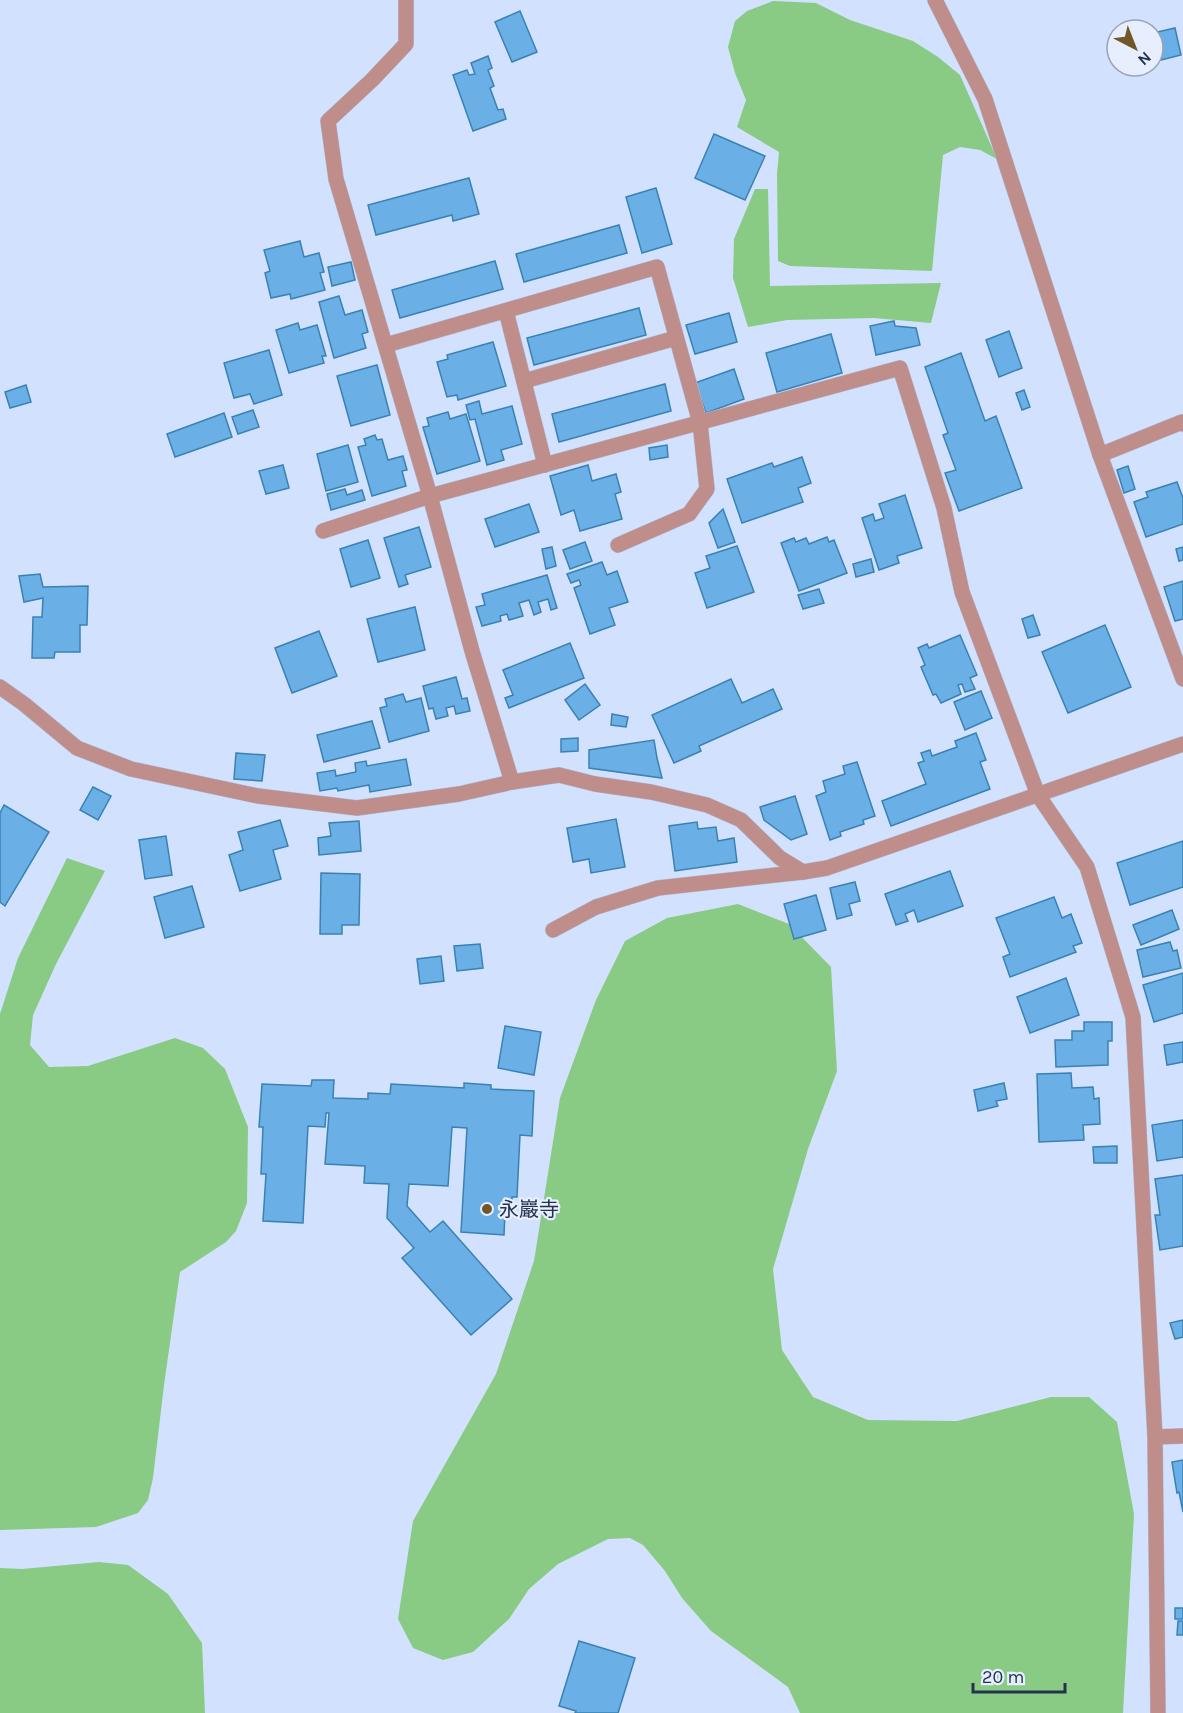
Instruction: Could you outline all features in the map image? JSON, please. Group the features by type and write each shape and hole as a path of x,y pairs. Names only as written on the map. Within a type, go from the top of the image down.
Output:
{"street":[{"path":"406,0 406,44 372,80 327,121 336,179 512,782"},
{"path":"935,0 985,99 1100,455 1183,680"},
{"path":"386,345 657,267 700,423 707,489 689,514 618,545"},
{"path":"506,311 545,465"},
{"path":"524,381 676,338"},
{"path":"323,531 430,496 900,368 944,508 962,592 1038,795 1087,867 1133,1017 1155,1437 1158,1713"},
{"path":"1100,455 1182,422 1183,424"},
{"path":"0,687 77,748 131,769 258,796 357,808 459,794 512,782 559,775 707,805 741,820 780,858 803,872"},
{"path":"553,930 596,907 658,888 827,868 1183,744"},
{"path":"1155,1437 1183,1436"}],"green space":[{"path":"773,1 816,3 850,20 913,41 960,75 997,159 980,150 960,147 943,155 932,271 790,266 778,261 779,152 737,127 746,100 728,47 735,21 747,11"},
{"path":"755,189 768,189 770,286 941,283 931,323 874,318 787,320 748,327 733,278 734,239"},
{"path":"67,858 105,871 56,964 33,1015 30,1045 49,1067 88,1066 175,1038 203,1048 225,1069 248,1127 247,1203 236,1231 226,1242 180,1272 153,1478 148,1500 138,1513 96,1527 0,1530 0,1014 18,958"},
{"path":"738,904 789,924 831,967 837,1071 808,1149 773,1269 782,1350 813,1397 868,1420 957,1421 1051,1397 1089,1397 1117,1422 1134,1514 1123,1713 800,1713 788,1687 711,1631 682,1598 665,1571 643,1545 630,1538 608,1539 558,1564 529,1589 509,1619 473,1652 443,1660 413,1648 398,1619 413,1521 496,1374 534,1261 560,1098 596,1000 625,941 667,918"},
{"path":"99,1562 128,1565 168,1594 202,1643 205,1713 0,1713 0,1568 22,1569"}],"building":[{"path":"520,11 537,52 512,62 495,22"},
{"path":"1175,28 1181,55 1165,59 1165,30"},
{"path":"488,56 492,68 488,70 494,86 490,88 498,110 503,109 506,119 473,131 453,75 467,70 469,75 475,74 471,63"},
{"path":"714,134 765,156 745,200 695,178"},
{"path":"469,178 479,214 453,221 452,215 376,235 368,205"},
{"path":"656,188 672,244 642,253 626,197"},
{"path":"619,225 627,253 524,282 516,254"},
{"path":"300,241 304,257 319,253 324,272 320,273 325,290 291,299 290,294 271,298 265,273 270,271 264,250"},
{"path":"495,261 503,289 400,318 392,290"},
{"path":"351,262 355,280 332,286 328,267"},
{"path":"339,296 345,315 362,310 368,332 362,334 366,348 334,358 319,302"},
{"path":"639,308 646,335 534,365 527,338"},
{"path":"729,313 737,342 695,354 686,325"},
{"path":"894,321 895,326 916,328 920,345 876,355 870,326"},
{"path":"298,323 300,330 317,325 326,356 322,356 324,363 289,373 276,330"},
{"path":"1009,331 1022,368 999,377 986,340"},
{"path":"831,334 842,373 777,392 766,353"},
{"path":"493,342 506,386 458,400 457,395 447,397 437,362 448,359 447,355"},
{"path":"269,350 282,395 254,404 250,394 234,398 224,363"},
{"path":"961,353 985,421 996,416 1022,488 959,511 945,473 956,470 943,435 948,433 925,367"},
{"path":"377,365 390,415 351,426 337,376"},
{"path":"734,369 744,399 706,413 695,383"},
{"path":"665,384 671,411 559,442 552,414"},
{"path":"26,385 31,402 10,408 5,392"},
{"path":"1024,390 1030,407 1022,410 1016,393"},
{"path":"479,401 482,414 512,406 522,444 501,450 504,460 487,465 475,419 470,420 466,405"},
{"path":"253,410 259,427 238,434 232,417"},
{"path":"448,412 450,419 466,414 480,461 437,474 423,427 429,426 427,418"},
{"path":"224,413 232,437 175,457 167,434"},
{"path":"375,435 377,440 382,439 388,460 403,456 407,470 402,471 406,486 372,496 358,447 366,445 364,439"},
{"path":"348,445 358,482 326,491 317,454"},
{"path":"667,445 668,457 650,460 649,448"},
{"path":"802,457 811,483 798,488 803,502 742,523 727,479 772,463 774,467"},
{"path":"283,465 289,488 266,494 259,471"},
{"path":"588,465 592,481 616,474 621,492 615,494 622,519 580,531 574,510 561,515 550,476"},
{"path":"1128,466 1135,489 1124,493 1117,470"},
{"path":"1177,482 1183,498 1183,524 1146,537 1134,502 1148,497 1146,492"},
{"path":"345,489 347,495 362,490 365,500 331,510 327,494"},
{"path":"905,495 922,548 897,556 899,563 879,570 862,518 873,514 875,521 884,518 879,504"},
{"path":"529,504 539,532 495,547 485,519"},
{"path":"723,509 735,542 718,548 709,523"},
{"path":"419,527 431,567 405,575 408,584 399,587 384,538"},
{"path":"827,537 829,542 834,540 847,573 799,591 781,543 794,538 796,542 806,538 809,544"},
{"path":"368,540 380,578 351,587 340,549"},
{"path":"585,542 592,561 570,569 563,550"},
{"path":"737,546 754,592 707,608 695,573 710,568 706,556"},
{"path":"552,547 556,566 546,569 542,549"},
{"path":"1183,547 1183,560 1179,561 1176,549"},
{"path":"871,559 874,572 856,577 853,564"},
{"path":"602,562 607,575 617,571 628,602 609,608 615,625 590,634 574,588 581,585 579,580 571,583 567,574"},
{"path":"40,574 43,587 88,586 87,625 80,625 80,652 55,652 54,658 32,658 33,617 42,617 43,598 24,602 19,576"},
{"path":"547,575 557,608 551,610 548,599 538,602 541,612 534,615 529,600 519,603 523,616 509,620 507,614 500,616 501,621 482,626 476,607 485,605 482,594"},
{"path":"1183,581 1183,619 1175,621 1164,587"},
{"path":"819,589 824,603 803,609 798,595"},
{"path":"415,607 425,650 378,662 367,619"},
{"path":"1033,615 1040,635 1028,638 1022,619"},
{"path":"1105,625 1131,687 1068,713 1042,652"},
{"path":"319,631 337,676 292,693 275,648"},
{"path":"960,635 977,675 970,678 975,689 965,692 962,684 958,685 961,694 941,703 936,694 933,695 921,667 925,665 918,648 927,644 929,648"},
{"path":"570,643 584,678 509,708 505,698 513,695 503,670"},
{"path":"456,677 462,699 467,698 470,711 456,714 454,706 446,708 448,716 436,719 433,708 429,709 423,686"},
{"path":"731,679 742,703 773,689 782,709 699,746 701,751 674,763 652,715"},
{"path":"585,684 600,705 579,720 565,700"},
{"path":"981,691 992,718 965,730 954,702"},
{"path":"403,694 406,702 421,698 429,731 389,742 380,708 387,706 385,699"},
{"path":"612,714 628,717 626,727 611,725"},
{"path":"372,721 380,748 324,762 317,735"},
{"path":"976,733 986,760 980,762 990,789 891,826 882,801 926,784 918,763 924,761 921,753 930,750 932,756 957,747 955,741"},
{"path":"578,738 578,751 561,752 561,739"},
{"path":"654,740 662,778 589,768 589,750"},
{"path":"236,753 265,755 262,781 234,779"},
{"path":"406,759 411,785 370,792 369,785 338,791 337,788 320,791 317,773 335,770 336,776 356,772 355,763 366,761 367,766"},
{"path":"857,762 875,816 863,820 864,824 840,832 841,836 830,840 816,796 826,792 823,781 845,774 843,766"},
{"path":"93,787 111,796 98,820 80,810"},
{"path":"795,796 807,834 791,840 764,820 760,807"},
{"path":"4,805 49,832 5,906 0,902 0,813"},
{"path":"616,819 625,867 591,873 589,859 573,862 567,828"},
{"path":"280,820 288,846 273,850 281,879 240,891 229,855 243,850 238,832"},
{"path":"359,821 361,851 319,855 318,838 331,836 329,823"},
{"path":"697,822 698,829 716,827 718,841 734,838 737,862 675,871 669,826"},
{"path":"166,836 172,875 145,879 139,840"},
{"path":"1183,841 1183,887 1130,905 1117,863"},
{"path":"950,871 963,906 918,922 914,910 905,914 908,921 896,925 885,894"},
{"path":"321,873 360,874 359,925 342,925 342,934 320,934"},
{"path":"855,882 860,901 849,904 852,915 837,919 830,888"},
{"path":"192,886 204,927 165,938 154,897"},
{"path":"816,895 826,930 794,939 784,904"},
{"path":"1054,897 1062,918 1071,914 1082,943 1073,946 1076,952 1010,977 1003,957 1010,954 996,918"},
{"path":"1172,910 1179,929 1141,945 1133,925"},
{"path":"1170,942 1173,951 1177,950 1181,968 1143,977 1137,950"},
{"path":"480,944 483,968 457,971 454,946"},
{"path":"441,956 444,981 420,984 417,959"},
{"path":"1183,973 1183,1013 1154,1022 1143,985"},
{"path":"1066,978 1079,1015 1030,1033 1017,997"},
{"path":"1084,1022 1112,1022 1112,1041 1108,1041 1108,1065 1056,1067 1055,1040 1072,1040 1072,1031 1084,1031"},
{"path":"505,1026 541,1032 534,1075 498,1068"},
{"path":"1183,1042 1183,1062 1167,1065 1164,1045"},
{"path":"1071,1073 1072,1088 1093,1087 1094,1099 1099,1098 1100,1124 1083,1125 1084,1140 1039,1142 1037,1074"},
{"name":"永巖寺","path":"312,1080 334,1080 333,1098 368,1099 368,1093 390,1094 391,1084 464,1088 464,1083 491,1085 491,1089 534,1091 532,1136 520,1135 517,1197 512,1197 512,1212 505,1212 504,1235 461,1232 467,1128 452,1127 448,1186 409,1184 407,1206 430,1232 443,1221 512,1299 471,1335 402,1258 414,1248 387,1218 389,1184 364,1183 365,1166 325,1164 329,1113 326,1113 325,1127 308,1126 303,1223 263,1221 266,1174 261,1174 263,1127 259,1127 262,1084 311,1086"},
{"path":"1004,1083 1007,1099 996,1101 998,1106 978,1111 974,1090"},
{"path":"1183,1120 1183,1157 1157,1161 1152,1125"},
{"path":"1117,1146 1117,1163 1094,1163 1093,1147"},
{"path":"1183,1175 1183,1246 1160,1250 1155,1215 1160,1215 1155,1179"},
{"path":"1183,1320 1183,1337 1175,1339 1170,1323"},
{"path":"1183,1460 1183,1512 1172,1462"},
{"path":"1175,1608 1183,1608 1183,1619 1175,1619"},
{"path":"1178,1621 1183,1621 1183,1635 1177,1635"},
{"path":"579,1641 635,1658 618,1713 575,1713 576,1711 559,1706"}],"place":[{"name":"永巖寺","path":"487,1209"}]}
